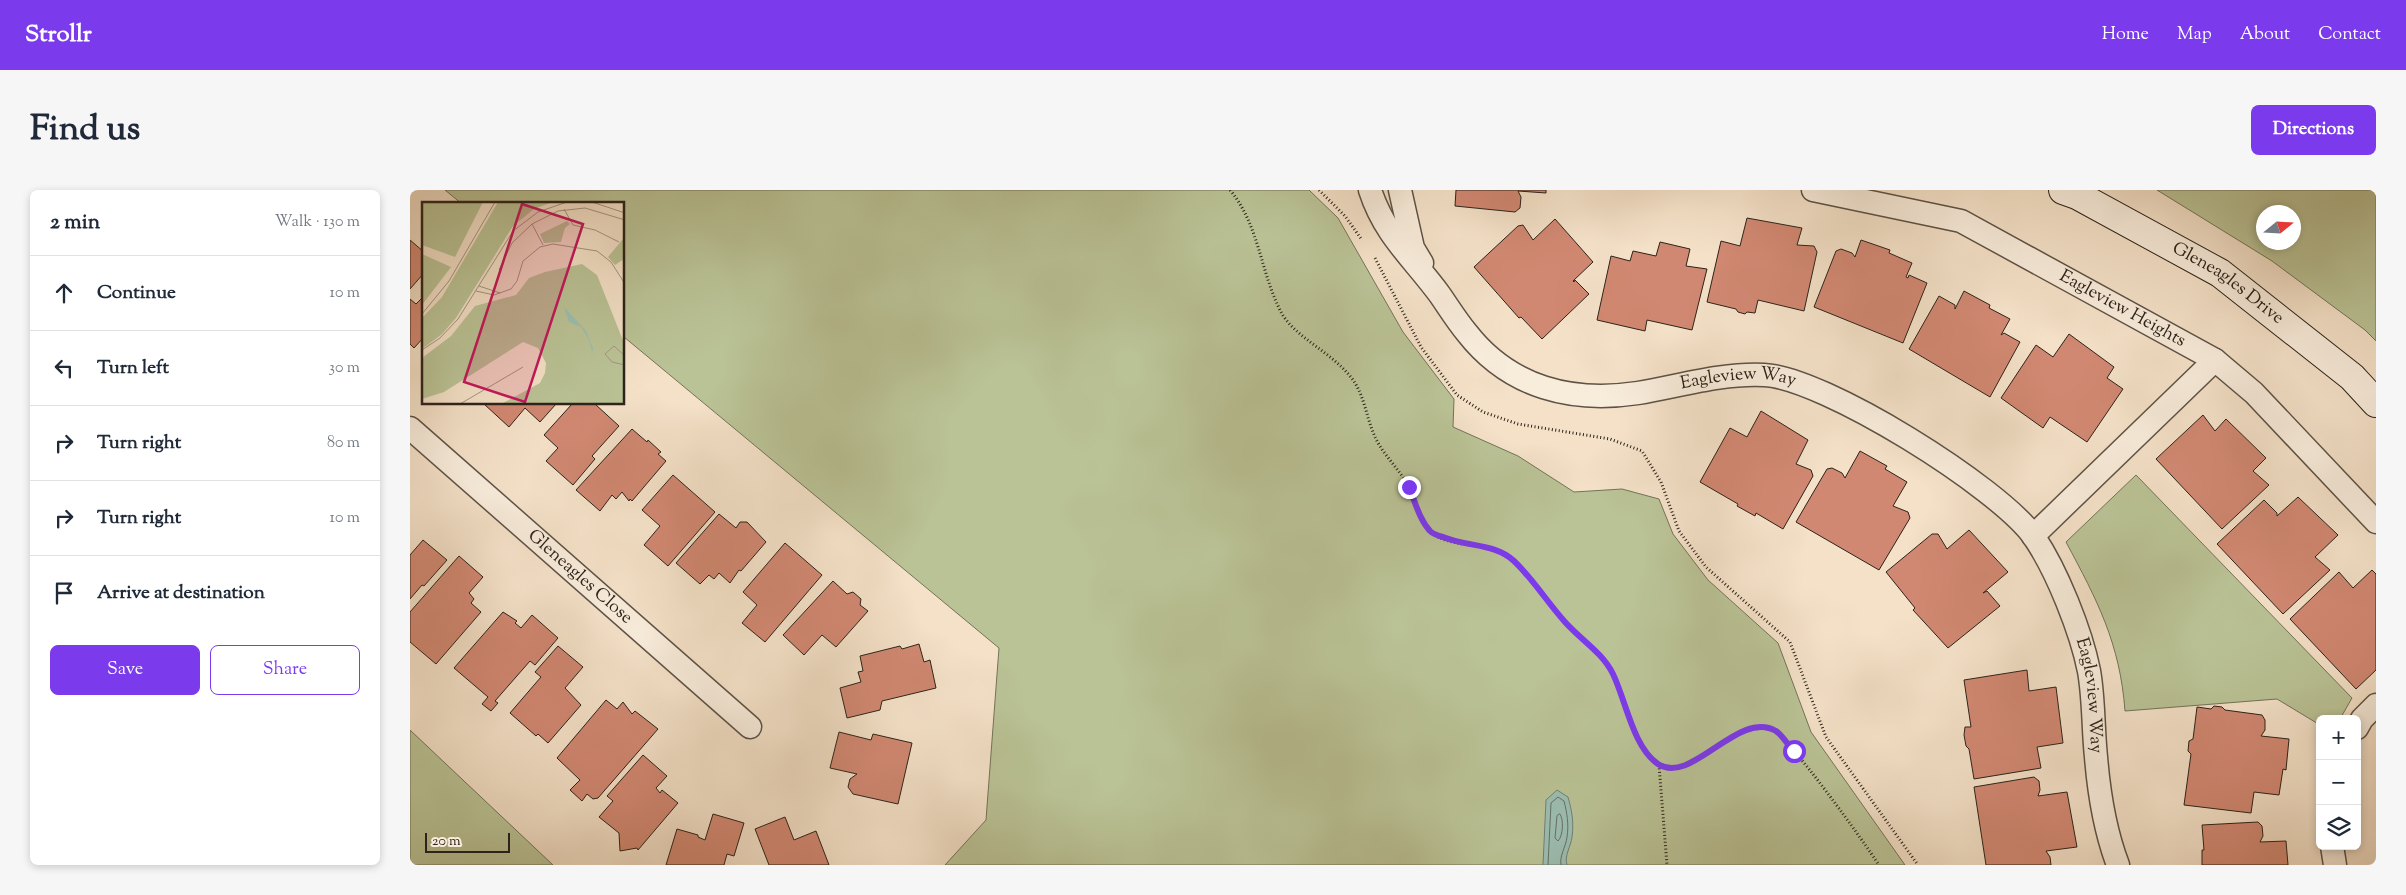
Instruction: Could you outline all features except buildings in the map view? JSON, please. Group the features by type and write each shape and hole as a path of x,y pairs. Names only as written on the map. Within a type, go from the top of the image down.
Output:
{"street":[{"name":"Eagleview Way","path":"1370,190 1377,212 1396,242 1438,292 1468,335 1492,359 1526,382 1560,394 1594,397 1638,393 1723,376 1767,374 1810,386 1862,412 1973,480 2033,536 2055,577 2079,630 2089,672 2102,806 2118,865"},
{"name":"Eagleview Way","path":"1400,190 1414,248 1438,292"},
{"name":"Eagleview Heights","path":"1813,190 1961,221 2215,360 2254,393 2376,522"},
{"name":"Gleneagles Drive","path":"2062,190 2077,194 2220,273 2352,377 2376,403"},
{"path":"2033,536 2215,360"},
{"name":"Gleneagles Close","path":"410,428 750,727"},
{"path":"2361,721 2376,705"},
{"path":"2333,850 2335,865"}],"path":[{"path":"1230,190 1241,204 1255,233 1280,312 1290,326 1335,359 1353,380 1364,399 1369,424 1378,444 1409,487 1420,514 1431,532 1454,542 1500,550 1514,561 1565,622 1600,654 1612,673 1634,729 1646,752 1659,764 1672,768 1690,762 1740,733 1758,727 1775,731 1794,751 1849,821 1880,865"},
{"path":"1319,190 1345,216 1364,243"},
{"path":"1374,257 1421,347 1457,395 1483,412 1518,424 1610,439 1642,451 1661,482 1679,531 1706,568 1790,642 1826,737 1918,865"},
{"path":"1659,764 1667,865"}],"green space":[{"path":"445,190 1309,190 1338,218 1403,332 1454,399 1453,427 1518,456 1574,492 1622,489 1659,499 1673,534 1708,580 1778,643 1811,732 1905,865 945,865 986,820 999,648 625,338 625,202 460,202"},
{"path":"2157,190 2376,190 2376,341 2365,330 2272,261"},
{"path":"2136,475 2352,698 2342,715 2316,715 2316,723 2277,699 2125,711 2118,664 2112,643 2088,583 2066,542"},
{"path":"410,730 553,865 410,865"}],"water":[{"path":"1557,790 1568,797 1571,807 1573,832 1566,858 1567,865 1543,865 1546,800"}],"route":[{"path":"1409,487 1420,514 1431,532 1454,542 1500,550 1514,561 1565,622 1600,654 1612,673 1634,729 1646,752 1659,764 1672,768 1690,762 1740,733 1758,727 1775,731 1794,751"}]}
